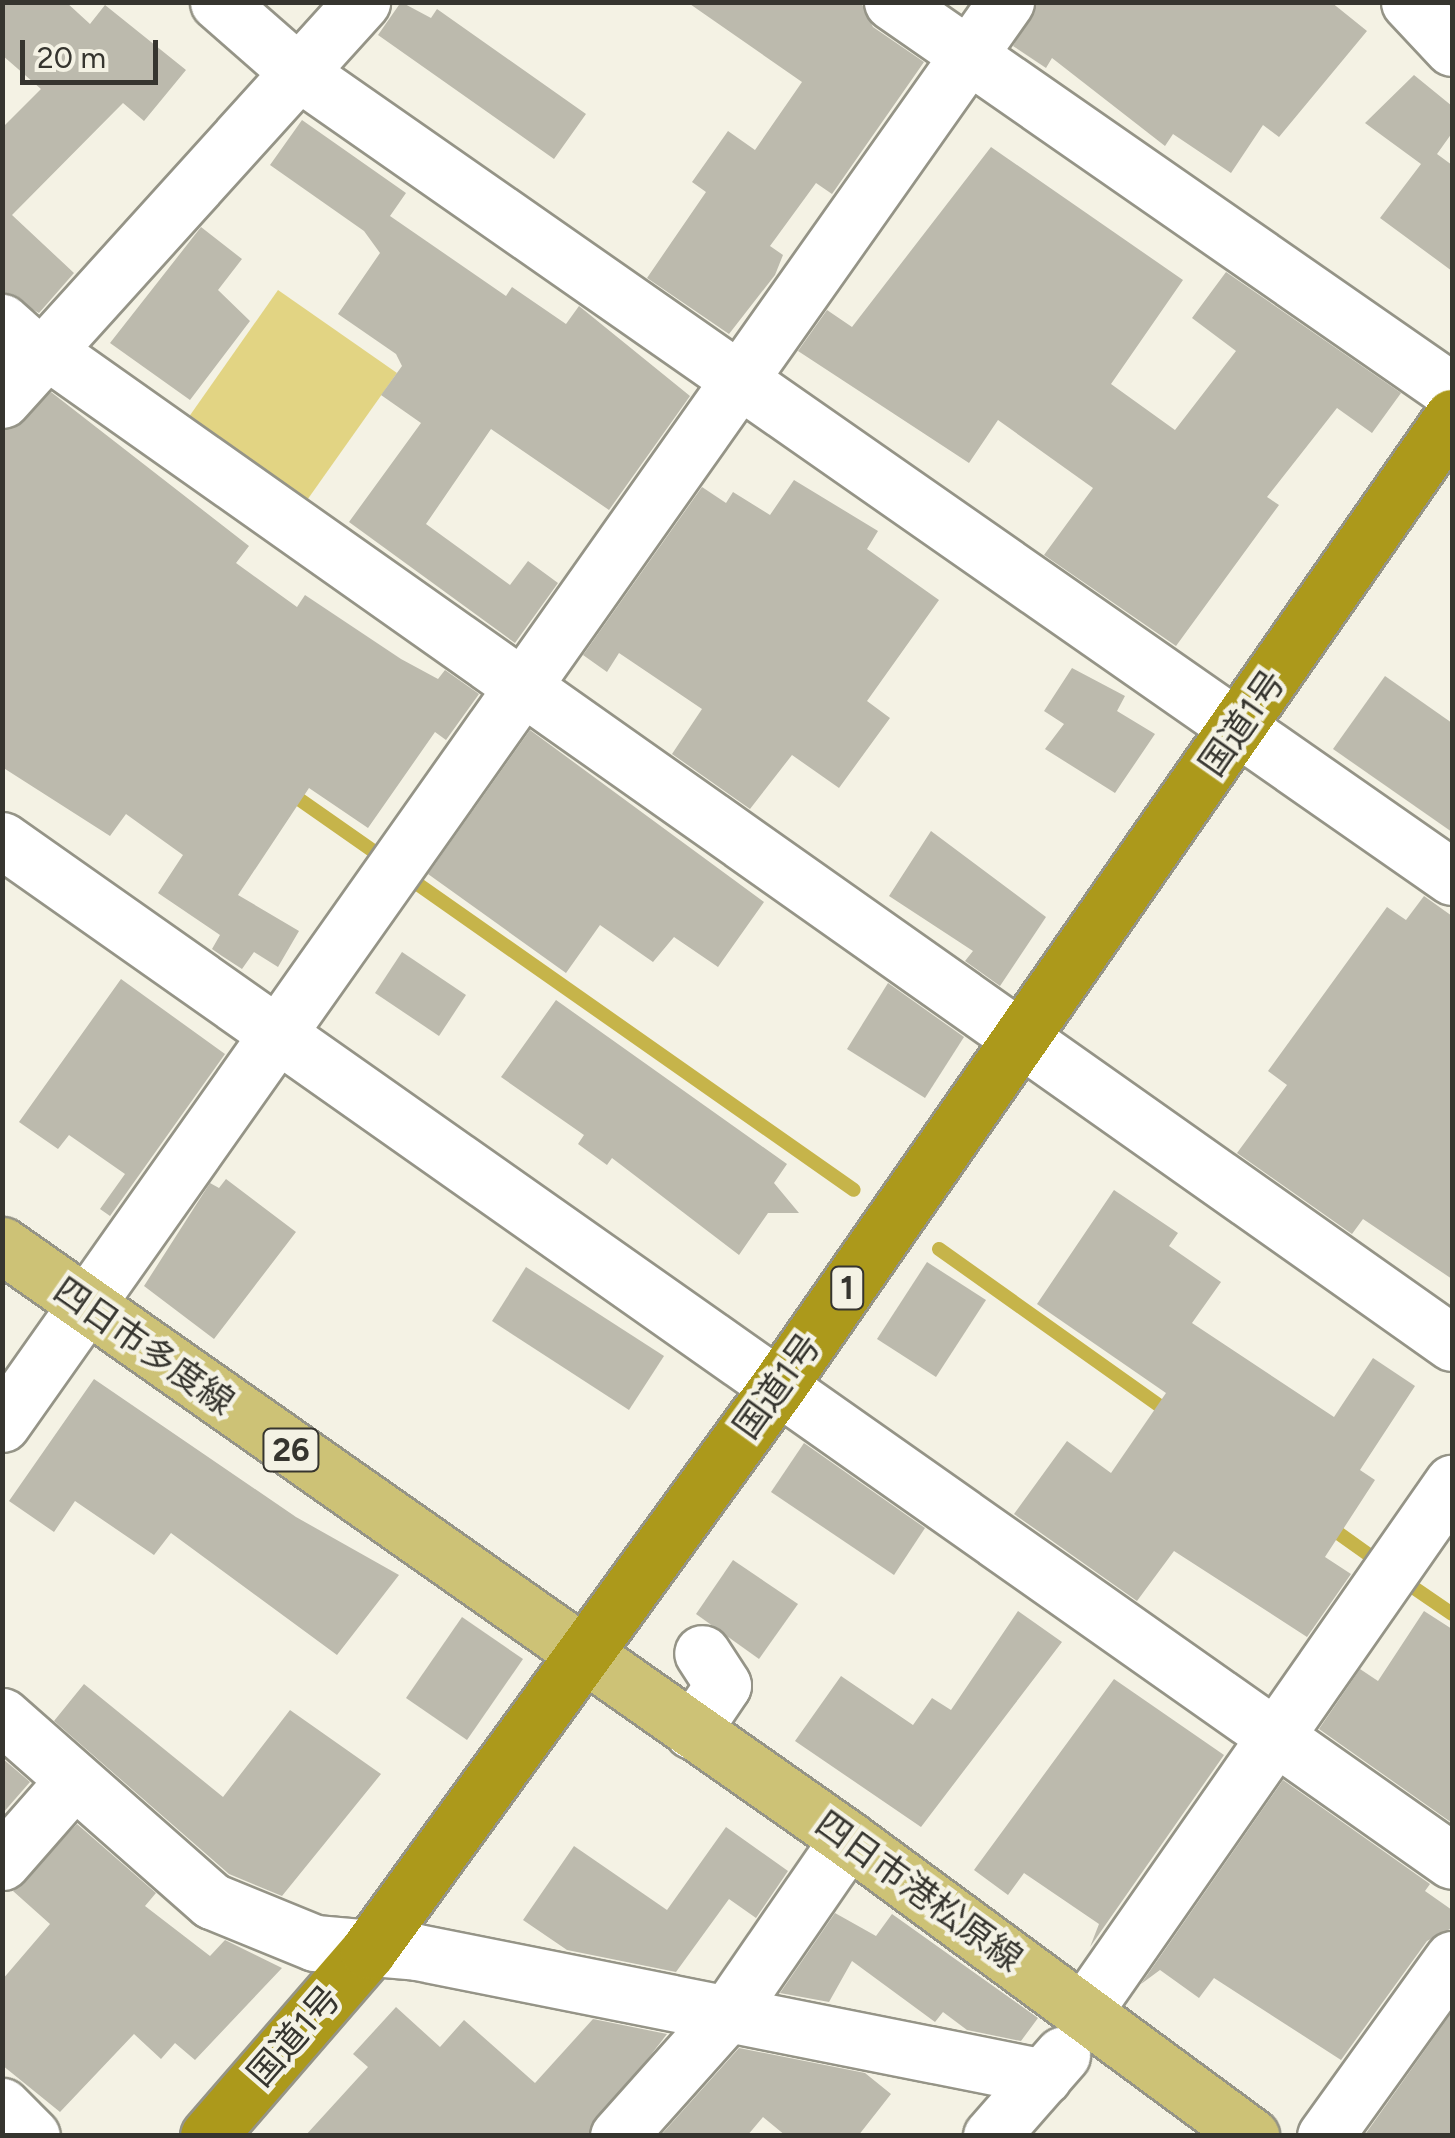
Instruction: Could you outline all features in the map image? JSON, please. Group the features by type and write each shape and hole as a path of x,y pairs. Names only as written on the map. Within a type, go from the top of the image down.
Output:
{"highway":[{"name":"国道1号","path":"208,2136 368,1950 779,1385 1452,417"}],"main road":[{"name":"四日市多度線","path":"2,1245 581,1654"},
{"name":"四日市港松原線","path":"581,1654 848,1838 1251,2136"}],"street":[{"path":"218,2 298,72 1452,876"},
{"path":"2,400 30,343 362,2"},
{"path":"892,2 1452,391"},
{"path":"2,1424 90,1308 517,689 1006,2"},
{"path":"1409,2 1452,48"},
{"path":"30,343 517,689 1024,1036 1452,1343"},
{"path":"2,840 1452,1861"},
{"path":"991,2136 1044,2077 1088,2015 1275,1734 1452,1483"},
{"path":"692,1731 724,1685 702,1653"},
{"path":"2,1716 212,1902 315,1943 728,2014 1044,2077"},
{"path":"2,1862 74,1780"},
{"path":"618,2136 728,2014 848,1838"},
{"path":"1325,2136 1452,1959"},
{"path":"2,2106 32,2136"}],"shaded area":[{"path":"278,290 397,373 305,503 186,421"}],"building":[{"path":"2,2 66,2 90,24 105,5 186,70 144,121 123,103 12,215 74,273 39,313 2,292 2,128 41,89 2,55"},
{"path":"401,2 431,18 437,9 586,114 554,159 378,35"},
{"path":"687,2 861,2 873,27 924,62 832,194 816,183 770,246 783,255 775,275 729,334 647,278 706,192 692,182 728,131 755,150 802,82"},
{"path":"1037,2 1331,2 1367,31 1279,137 1263,125 1231,173 1173,134 1165,146 1052,58 1046,68 1013,46"},
{"path":"1414,75 1452,106 1452,133 1437,154 1452,165 1452,271 1380,218 1421,164 1365,123"},
{"path":"302,120 406,193 390,216 506,296 512,287 566,324 579,306 690,396 609,510 491,429 426,524 510,585 528,561 558,583 515,643 349,522 421,423 381,395 402,366 396,354 338,314 380,253 364,231 270,165"},
{"path":"991,147 1183,280 1111,384 1175,430 1236,351 1192,318 1226,272 1401,393 1372,433 1337,408 1267,497 1279,505 1176,646 1044,555 1093,488 998,420 969,463 798,351 827,310 852,327"},
{"path":"201,227 242,259 218,290 250,321 190,400 110,343"},
{"path":"51,392 249,546 236,563 297,607 305,595 401,659 438,679 445,670 479,694 446,740 435,732 368,828 309,788 238,895 299,931 278,967 254,952 242,969 212,949 220,935 158,893 183,855 126,814 110,836 2,767 2,430"},
{"path":"794,480 878,531 867,549 939,600 867,701 890,718 839,788 792,755 750,809 672,754 702,709 619,653 607,672 583,655 702,487 726,503 733,492 770,515"},
{"path":"1072,668 1125,696 1117,711 1155,734 1115,793 1045,749 1064,724 1044,711"},
{"path":"1385,676 1452,723 1452,832 1333,749"},
{"path":"530,730 764,902 718,967 674,937 653,962 600,925 566,973 428,874"},
{"path":"931,831 1046,917 1000,986 965,961 973,951 889,896"},
{"path":"1424,896 1452,916 1452,1279 1363,1219 1352,1234 1237,1153 1287,1085 1268,1071 1387,907 1406,920"},
{"path":"402,952 466,995 439,1036 375,993"},
{"path":"121,979 225,1054 110,1216 100,1209 125,1174 69,1135 58,1149 19,1122"},
{"path":"888,983 964,1037 925,1098 847,1049"},
{"path":"556,1000 787,1164 774,1183 799,1213 768,1213 739,1255 612,1158 607,1165 578,1144 584,1135 501,1077"},
{"path":"226,1179 296,1232 214,1339 144,1286 210,1183 219,1188"},
{"path":"1114,1190 1178,1233 1169,1246 1221,1282 1192,1323 1334,1417 1373,1358 1415,1386 1360,1470 1375,1480 1325,1557 1351,1574 1307,1637 1174,1551 1137,1601 1014,1514 1067,1441 1111,1473 1166,1393 1037,1304"},
{"path":"927,1262 986,1300 936,1377 877,1339"},
{"path":"526,1267 664,1356 629,1410 492,1321"},
{"path":"94,1379 296,1517 399,1575 337,1655 171,1533 154,1555 75,1501 54,1532 9,1501"},
{"path":"804,1443 925,1528 894,1575 771,1492"},
{"path":"733,1560 798,1604 759,1659 696,1614"},
{"path":"1018,1611 1062,1642 921,1827 795,1741 841,1676 913,1725 932,1698 951,1710"},
{"path":"1424,1611 1452,1629 1452,1823 1319,1729 1360,1669 1378,1681"},
{"path":"462,1617 523,1659 467,1740 406,1698"},
{"path":"1114,1679 1224,1755 1090,1947 1099,1924 1024,1873 1008,1895 974,1870"},
{"path":"84,1684 223,1797 290,1710 381,1774 282,1896 229,1874 54,1721"},
{"path":"2,1758 30,1782 2,1814"},
{"path":"1283,1780 1430,1884 1425,1891 1452,1910 1452,1928 1427,1941 1341,2060 1214,1978 1199,1998 1160,1970 1141,1984"},
{"path":"77,1824 156,1893 145,1906 210,1956 225,1940 282,1968 195,2060 175,2043 161,2059 134,2034 60,2112 2,2065 2,1980 50,1924 13,1891"},
{"path":"726,1827 788,1871 756,1918 729,1899 676,1972 567,1950 523,1920 574,1846 667,1910"},
{"path":"835,1913 876,1936 892,1914 1038,2018 1021,2041 967,2030 943,2012 935,2022 852,1961 829,2002 780,1993"},
{"path":"396,2007 440,2047 464,2020 535,2083 593,2019 667,2034 588,2136 305,2136 368,2067 353,2054"},
{"path":"1452,2012 1452,2136 1364,2136"},
{"path":"739,2048 865,2073 891,2094 858,2136 786,2136 763,2117 747,2136 660,2136"}],"waterway":[{"path":"286,790 379,855"},
{"path":"409,878 854,1190"},
{"path":"939,1249 1171,1414"},
{"path":"1327,1525 1376,1560"},
{"path":"1404,1581 1452,1614"}]}
